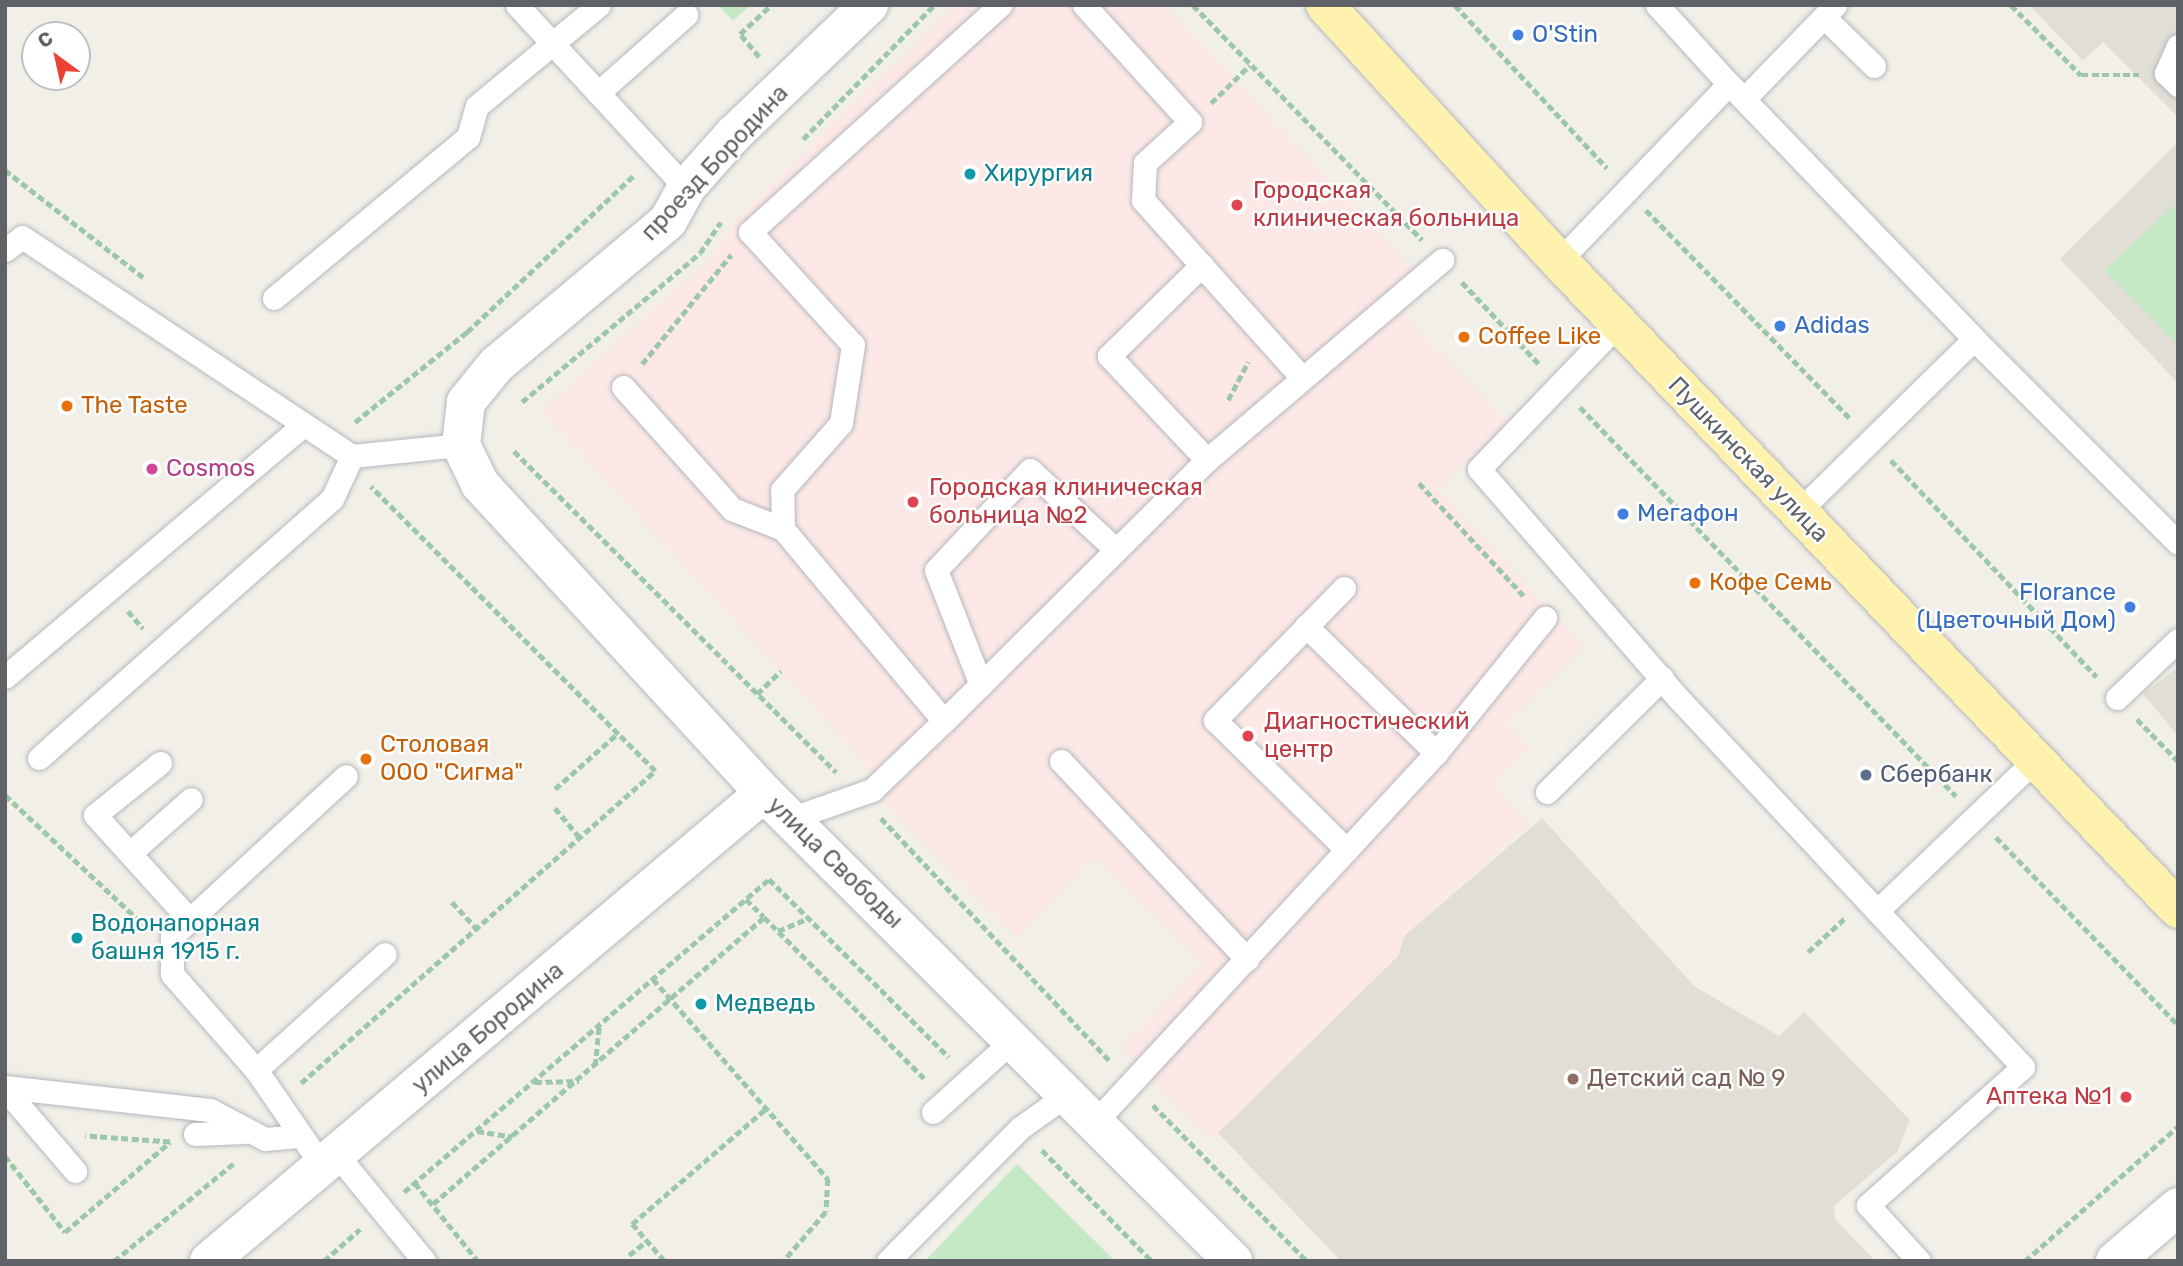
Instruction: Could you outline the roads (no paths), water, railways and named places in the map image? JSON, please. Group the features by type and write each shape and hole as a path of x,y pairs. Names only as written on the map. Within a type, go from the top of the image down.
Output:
{"main road":[{"name":"Пушкинская улица","path":"1325,5 1618,324 2178,909"}],"street":[{"name":"проезд Бородина","path":"461,445 466,402 496,365 668,221 686,188 869,5"},
{"name":"улица Свободы","path":"461,445 480,484 778,806 1069,1093 1233,1261"},
{"name":"улица Бородина","path":"209,1261 330,1161 778,806"},
{"path":"2115,1261 2178,1207"}],"lane":[{"path":"517,5 686,188"},
{"path":"274,298 468,137 477,106 599,5"},
{"path":"782,529 782,490 841,423 853,345 750,232 1000,5"},
{"path":"1084,5 1190,122 1145,163 1143,200 1302,378"},
{"path":"1657,5 1736,92 1974,339 2178,543"},
{"path":"1559,261 1628,191 1829,11 1874,66"},
{"path":"598,93 686,15"},
{"path":"2172,79 2178,46"},
{"path":"5,250 22,237 301,427 352,456 461,445"},
{"path":"778,806 872,790 1116,550 1203,457 1302,378 1441,260"},
{"path":"1202,265 1109,356 1203,457"},
{"path":"1618,324 1561,387 1479,469 1662,678 2023,1067 1868,1205 1919,1261"},
{"path":"1798,512 1974,339"},
{"path":"623,387 732,509 782,529 944,722"},
{"path":"5,677 301,427"},
{"path":"39,758 332,499 352,456"},
{"path":"981,685 936,570 1030,470 1116,550"},
{"path":"1344,588 1215,720 1347,850"},
{"path":"1096,1121 1436,753 1545,618"},
{"path":"1306,626 1436,753"},
{"path":"2117,698 2178,640"},
{"path":"1547,793 1662,678"},
{"path":"1061,761 1247,959"},
{"path":"1871,905 1975,816 2034,761"},
{"path":"160,763 95,815 190,920"},
{"path":"346,776 172,936 172,974 256,1070 285,1109 298,1136 384,1208 424,1261"},
{"path":"130,853 191,800"},
{"path":"256,1070 385,954"},
{"path":"940,1107 1014,1039"},
{"path":"5,1088 210,1110 254,1136"},
{"path":"5,1088 75,1171"},
{"path":"888,1261 1020,1128 1069,1093"},
{"path":"195,1134 298,1136"}],"place":[{"name":"O'Stin","path":"1518,35"},
{"name":"Хирургия","path":"970,174"},
{"name":"Городская клиническая больница","path":"1237,205"},
{"name":"Adidas","path":"1780,326"},
{"name":"Coffee Like","path":"1464,337"},
{"name":"The Taste","path":"67,406"},
{"name":"Cosmos","path":"152,469"},
{"name":"Городская клиническая больница №2","path":"913,502"},
{"name":"Мегафон","path":"1623,514"},
{"name":"Кофе Семь","path":"1695,583"},
{"name":"Florance (Цветочный Дом)","path":"2130,607"},
{"name":"Диагностический центр","path":"1248,736"},
{"name":"Столовая ООО \"Сигма\"","path":"366,759"},
{"name":"Сбербанк","path":"1866,775"},
{"name":"Водонапорная башня 1915 г.","path":"77,938"},
{"name":"Медведь","path":"701,1004"},
{"name":"Детский сад № 9","path":"1573,1079"},
{"name":"Аптека №1","path":"2126,1097"}]}
